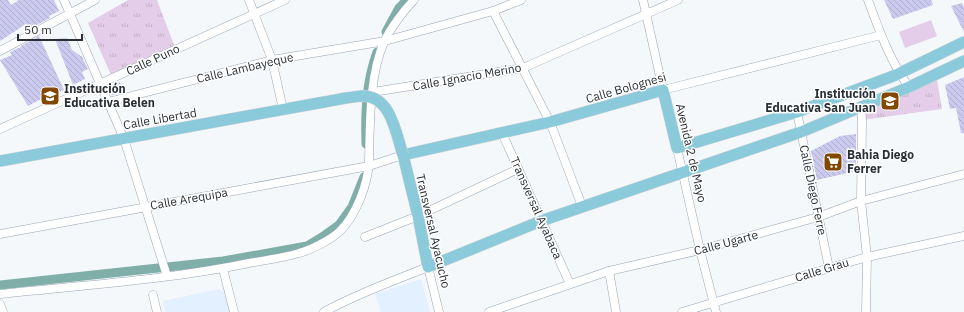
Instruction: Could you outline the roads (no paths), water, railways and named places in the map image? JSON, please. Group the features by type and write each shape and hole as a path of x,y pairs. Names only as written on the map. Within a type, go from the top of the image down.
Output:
{"main road":[{"path":"677,148 797,112 899,74 964,42"},
{"path":"428,267 582,206 801,132 909,87 964,61"},
{"name":"Calle Bolognesi","path":"403,156 550,122 663,90"},
{"name":"Avenida 2 de Mayo","path":"663,90 677,148"},
{"name":"Transversal Ayacucho","path":"324,102 363,96 375,99 383,104 390,116 403,156 418,216 428,267"},
{"name":"Calle Libertad","path":"0,161 324,102"}],"street":[{"path":"64,0 124,139 167,276"},
{"path":"0,51 95,0"},
{"path":"249,0 272,60 283,110"},
{"name":"Calle Puno","path":"0,129 285,0"},
{"path":"0,294 223,269 300,253 320,244 339,232 358,205 365,184 369,166 373,92 377,66 385,41 406,8 414,0"},
{"name":"Calle Lambayeque","path":"108,102 272,60 385,41 492,11 521,0"},
{"name":"Avenida 2 de Mayo","path":"643,0 663,90"},
{"name":"Calle Ignacio Merino","path":"373,92 523,68 678,0"},
{"path":"868,0 899,74 909,87"},
{"path":"492,11 550,122 582,206"},
{"name":"Calle Bolognesi","path":"663,90 881,34"},
{"path":"862,107 861,201 867,257 866,312"},
{"name":"Calle Diego Ferre","path":"797,112 829,268"},
{"name":"Transversal Ayabaca","path":"502,133 570,284"},
{"name":"Avenida 2 de Mayo","path":"677,148 700,250 716,312"},
{"name":"Calle Bolognesi","path":"377,163 403,156"},
{"name":"Calle Arequipa","path":"0,234 369,166 377,163"},
{"path":"365,238 418,216 518,169"},
{"name":"Calle Ugarte","path":"489,312 609,271 700,250 818,217 861,201 964,174"},
{"name":"Calle Grau","path":"682,312 867,257 964,236"},
{"path":"324,312 338,308 428,267"},
{"name":"Transversal Ayacucho","path":"428,267 439,312"},
{"path":"223,269 234,312"},
{"path":"609,271 616,312"},
{"path":"153,295 157,312"},
{"path":"0,304 3,312"}],"waterway":[{"path":"386,32 399,8 407,0"},
{"path":"366,144 368,86 377,52"},
{"path":"0,285 223,261 307,246 339,225 352,207 364,177"}],"place":[{"name":"Institución Educativa Belen","path":"50,96"},
{"name":"Institución Educativa San Juan","path":"890,101"},
{"name":"Bahia Diego Ferrer","path":"833,162"}]}
